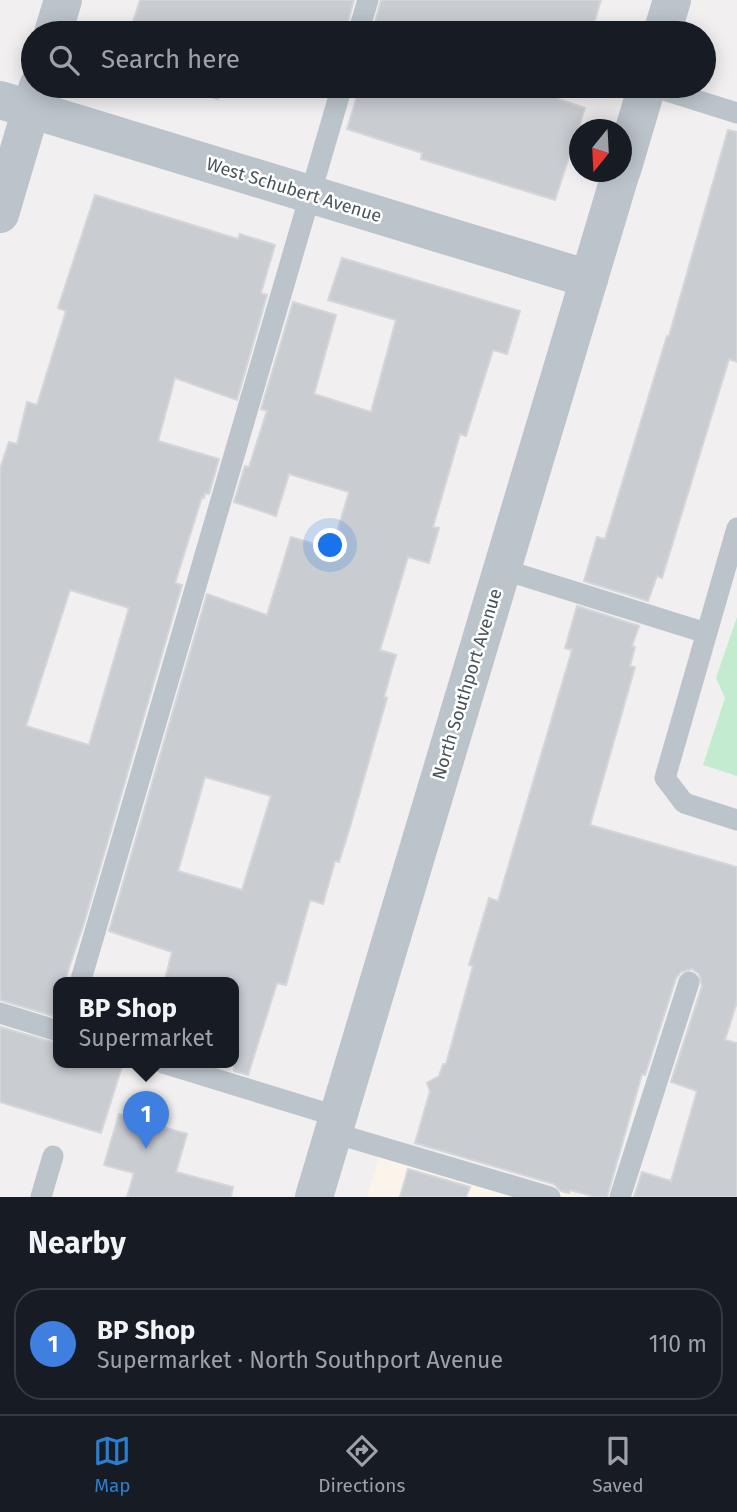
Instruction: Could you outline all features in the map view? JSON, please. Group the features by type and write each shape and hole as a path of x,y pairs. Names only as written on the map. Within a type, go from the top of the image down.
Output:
{"street":[{"path":"57,21 63,0"},
{"path":"666,21 672,0"},
{"path":"0,214 23,98"},
{"name":"West Schubert Avenue","path":"23,98 309,194 589,279"},
{"name":"North Southport Avenue","path":"632,138 645,98"},
{"name":"North Southport Avenue","path":"314,1197 618,182"}],"lane":[{"path":"362,21 368,0"},
{"path":"82,977 338,98"},
{"path":"688,98 737,113"},
{"path":"737,528 664,778 684,803 737,820"},
{"path":"502,569 706,633"},
{"path":"620,1197 690,982"},
{"path":"0,1013 53,1029"},
{"path":"177,1068 550,1197"},
{"path":"41,1197 53,1156"}],"shaded area":[{"path":"384,1141 578,1197 367,1197"}],"green space":[{"path":"737,617 737,776 703,765 725,698 716,678"}],"building":[{"path":"140,0 354,0 348,21 133,21"},
{"path":"381,0 601,0 595,21 375,21"},
{"path":"356,98 558,98 585,108 581,119 569,119 569,157 555,200 421,159 422,153 347,129"},
{"path":"728,130 737,132 737,362 729,359 662,578 657,576 648,601 584,581 597,537 605,539 669,336"},
{"path":"95,195 238,239 240,234 275,245 261,293 267,295 237,400 175,378 158,441 219,459 209,494 205,493 204,498 202,497 175,583 182,585 84,923 66,977 53,977 53,1016 0,1000 0,469 9,442 17,444 27,402 37,405 66,311 58,308","holes":["70,590 129,608 89,745 26,726"]},
{"path":"342,258 520,311 507,354 493,350 466,436 460,434 433,527 439,528 429,563 408,557 380,650 396,655 384,697 387,698 350,827 339,862 335,861 323,904 310,900 286,985 277,983 248,1075 234,1071 234,1068 239,1068 239,977 166,977 172,952 109,931 207,594 267,615 291,537 332,549 349,492 289,474 276,516 234,502 245,466 249,467 267,411 261,409 293,302 336,315 314,394 371,412 396,320 328,300","holes":["205,777 271,796 242,890 178,871"]},
{"path":"577,606 639,626 632,646 635,647 630,666 635,667 590,825 737,867 737,1002 725,1040 737,1043 737,1197 634,1197 642,1172 671,1181 697,1091 671,1082 702,986 699,974 692,969 681,972 676,978 645,1075 642,1074 607,1197 595,1197 570,1190 569,1193 561,1191 554,1184 415,1143 430,1091 427,1083 439,1076 443,1064 446,1064 473,966 469,965 489,898 498,901 572,650 565,648"},
{"path":"0,1027 53,1042 53,1068 121,1068 101,1133 0,1102"},
{"path":"119,1114 187,1134 176,1172 233,1187 231,1197 127,1197 134,1173 104,1165"},
{"path":"408,1169 470,1187 466,1197 400,1197"}],"place":[{"name":"BP Shop","path":"146,1149"}]}
